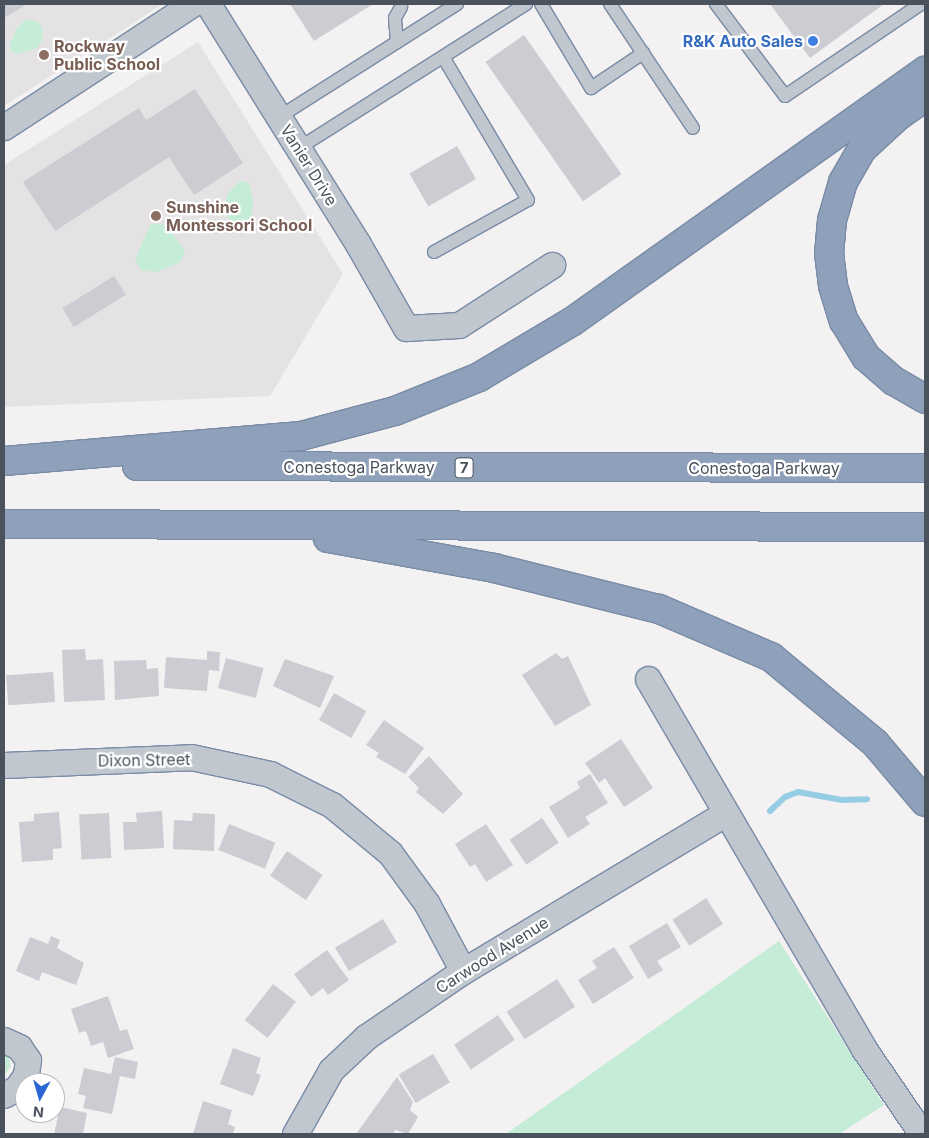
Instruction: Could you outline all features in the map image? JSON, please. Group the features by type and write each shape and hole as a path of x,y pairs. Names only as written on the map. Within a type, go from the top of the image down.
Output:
{"highway":[{"path":"4,460 301,436 395,410 479,377 573,320 925,70"},
{"path":"925,97 898,116 862,150 844,182 832,220 829,253 833,286 844,321 866,357 894,381 925,399"},
{"name":"Conestoga Parkway","path":"4,465 925,468"},
{"path":"4,524 925,527"},
{"path":"256,524 494,568 659,609 771,657 875,743 925,802"}],"street":[{"path":"4,127 192,4"},
{"name":"Vanier Drive","path":"208,4 298,148 406,328 459,325 552,265"},
{"path":"648,679 724,814 864,1049 922,1134"},
{"name":"Dixon Street","path":"4,765 191,757 270,774 332,805 390,853 427,904 463,971"},
{"name":"Carwood Avenue","path":"295,1134 331,1070 366,1038 463,971 724,814"},
{"path":"4,1040 19,1047 28,1060 26,1075 17,1088 4,1095"}],"lane":[{"path":"298,148 526,4"},
{"path":"541,4 591,88 643,53"},
{"path":"610,4 692,128"},
{"path":"716,4 785,96 921,4"},
{"path":"279,117 397,42 451,5"},
{"path":"397,42 394,18 401,7"},
{"path":"434,252 528,200 443,57"}],"shaded area":[{"name":"Rockway Public School","path":"4,4 163,4 4,106"},
{"name":"Sunshine Montessori School","path":"198,42 343,274 270,396 4,407 4,165"}],"green space":[{"path":"27,19 37,21 43,29 42,40 37,48 17,54 11,51 10,44 17,28"},
{"path":"240,181 249,183 253,198 252,216 245,231 235,229 224,209 228,193"},
{"path":"151,224 166,225 185,251 181,262 157,272 141,270 135,259"},
{"path":"779,941 884,1105 839,1134 506,1134"},
{"path":"4,1050 9,1057 11,1066 4,1075"}],"building":[{"path":"4,4 27,4 4,18"},
{"path":"290,4 373,4 314,41"},
{"path":"770,4 884,4 810,58"},
{"path":"524,35 622,174 583,201 485,62"},
{"path":"195,89 243,163 194,195 169,157 55,231 23,182 139,108 146,120"},
{"path":"457,146 476,179 428,206 409,174"},
{"path":"114,276 126,295 74,327 62,308"},
{"path":"85,649 86,660 103,659 105,700 64,702 62,650"},
{"path":"207,651 220,652 219,671 209,670 207,691 164,688 166,657 207,660"},
{"path":"556,653 562,659 568,656 591,705 555,726 522,675"},
{"path":"226,658 264,668 256,698 218,688"},
{"path":"285,659 334,676 320,708 273,686"},
{"path":"146,660 147,669 158,668 159,696 115,700 114,661"},
{"path":"53,672 55,702 8,705 6,675"},
{"path":"334,693 366,711 351,738 319,720"},
{"path":"384,720 424,748 405,774 376,757 379,753 366,745"},
{"path":"621,739 653,788 624,807 605,778 599,783 585,763"},
{"path":"429,756 463,794 443,814 416,792 419,788 408,777"},
{"path":"590,774 608,803 585,817 590,824 568,838 549,807 580,788 577,782"},
{"path":"162,811 164,848 124,850 123,822 137,822 136,813"},
{"path":"59,812 62,848 53,849 53,860 22,862 19,822 34,821 34,814"},
{"path":"109,813 111,858 81,860 79,815"},
{"path":"193,813 215,814 214,851 173,849 174,820 192,821"},
{"path":"542,818 559,843 526,865 510,840"},
{"path":"229,824 275,843 265,869 219,850"},
{"path":"486,824 513,865 486,882 475,864 470,867 455,844"},
{"path":"287,851 323,875 306,900 270,876"},
{"path":"706,898 723,924 689,946 672,920"},
{"path":"383,919 397,942 349,971 335,948"},
{"path":"667,923 681,947 657,961 663,970 648,979 629,946"},
{"path":"51,936 60,940 57,948 84,963 76,985 42,972 39,981 16,971 30,937 48,944"},
{"path":"614,947 634,978 593,1004 578,980 597,968 592,961"},
{"path":"327,950 349,980 328,995 323,988 311,997 294,974"},
{"path":"557,979 575,1007 525,1039 507,1012"},
{"path":"273,984 296,1002 268,1038 245,1020"},
{"path":"108,996 120,1031 127,1029 134,1049 108,1058 103,1042 91,1046 86,1031 79,1033 71,1009"},
{"path":"498,1015 515,1040 471,1070 454,1045"},
{"path":"233,1048 261,1058 256,1073 261,1075 253,1096 220,1084"},
{"path":"433,1054 450,1082 416,1103 399,1075"},
{"path":"115,1057 138,1062 135,1079 120,1076 112,1114 83,1108 86,1096 78,1094 84,1068 111,1074"},
{"path":"397,1077 413,1102 410,1110 418,1117 408,1134 395,1130 393,1134 356,1134"},
{"path":"203,1101 232,1110 228,1124 235,1127 233,1134 193,1134"},
{"path":"65,1108 87,1113 83,1134 54,1134 56,1123 65,1123"}],"waterway":[{"path":"770,811 785,797 798,792 842,800 867,799"}],"place":[{"name":"R&K Auto Sales","path":"813,41"},
{"name":"Rockway Public School","path":"44,55"},
{"name":"Sunshine Montessori School","path":"156,216"}]}
